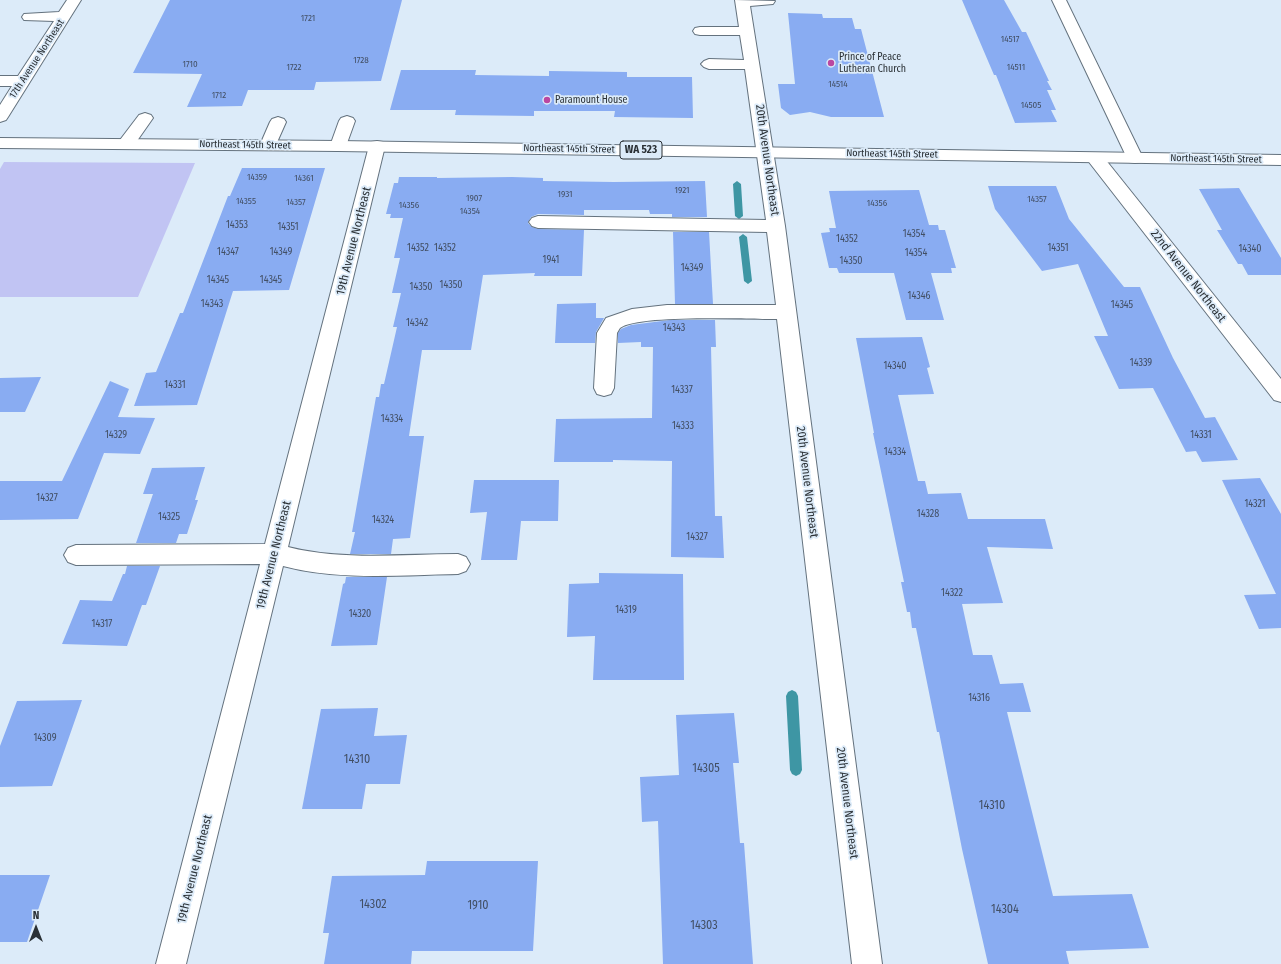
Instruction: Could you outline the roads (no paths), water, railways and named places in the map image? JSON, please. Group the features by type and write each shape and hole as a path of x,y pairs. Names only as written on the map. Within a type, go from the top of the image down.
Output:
{"street":[{"name":"17th Avenue Northeast","path":"0,117 74,0"},
{"path":"1059,0 1134,158"},
{"path":"743,1 768,2"},
{"name":"20th Avenue Northeast","path":"743,1 776,226 867,964"},
{"path":"29,17 65,16"},
{"path":"700,30 748,31"},
{"path":"708,64 753,65"},
{"path":"0,81 23,81"},
{"path":"126,144 145,118"},
{"path":"338,146 347,121"},
{"path":"268,145 278,122"},
{"name":"Northeast 145th Street","path":"0,143 378,146 1281,160"},
{"name":"19th Avenue Northeast","path":"171,964 378,146"},
{"name":"22nd Avenue Northeast","path":"1095,158 1281,394"},
{"path":"538,222 776,226"},
{"path":"604,388 607,333 613,323 632,316 667,312 786,312"},
{"path":"76,555 275,554 294,560 338,565 458,564"}],"waterway":[{"path":"737,184 739,216"},
{"path":"743,237 748,281"},
{"path":"792,696 796,770"}],"place":[{"name":"Prince of Peace Lutheran Church","path":"831,63"},
{"name":"Paramount House","path":"547,100"}]}
